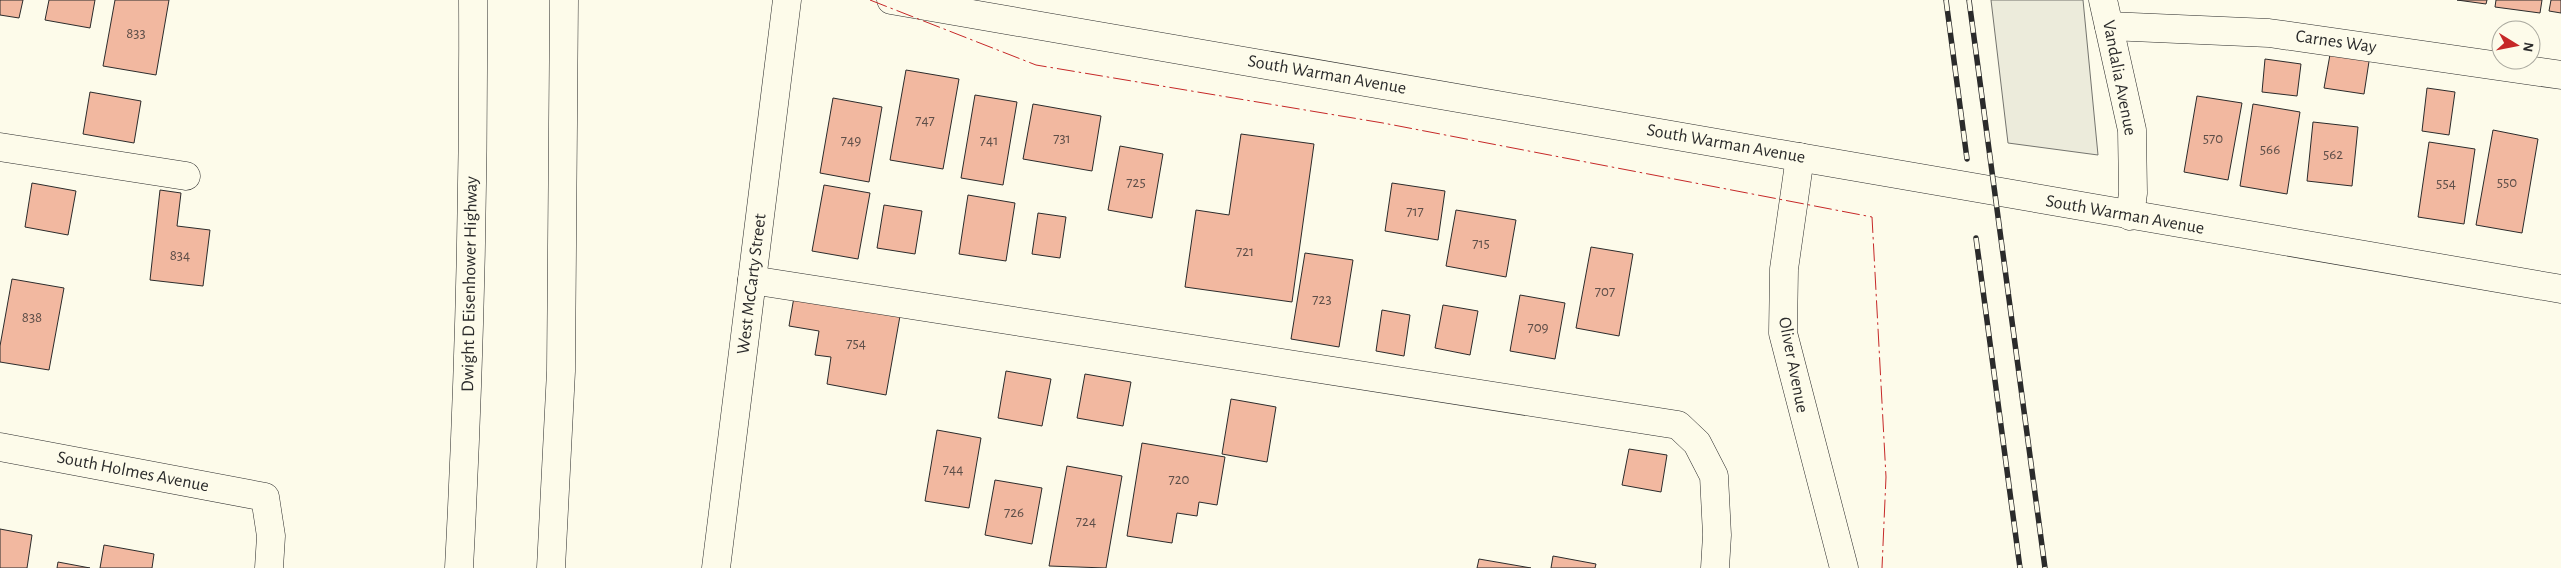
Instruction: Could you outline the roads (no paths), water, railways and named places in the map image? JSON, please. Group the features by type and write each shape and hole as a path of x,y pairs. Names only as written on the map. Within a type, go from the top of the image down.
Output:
{"main road":[{"name":"Dwight D Eisenhower Highway","path":"459,568 470,340 473,0"},
{"path":"552,568 561,361 565,65 564,0"},
{"name":"West McCarty Street","path":"716,568 787,0"},
{"name":"South Warman Avenue","path":"891,0 2130,216 2561,289"},
{"name":"Vandalia Avenue","path":"2103,0 2132,130 2133,193 2130,216"},
{"name":"Carnes Way","path":"2109,26 2269,33 2561,75"},
{"path":"0,147 186,176"},
{"name":"Oliver Avenue","path":"1800,157 1784,269 1783,333 1844,568"},
{"path":"752,280 1678,425 1697,443 1714,476 1717,535 1714,568"},
{"name":"South Holmes Avenue","path":"0,447 266,497 271,536 269,568"}],"railway":[{"path":"1946,0 1967,159"},
{"path":"1969,0 2045,568"},
{"path":"1976,238 2020,568"}]}
